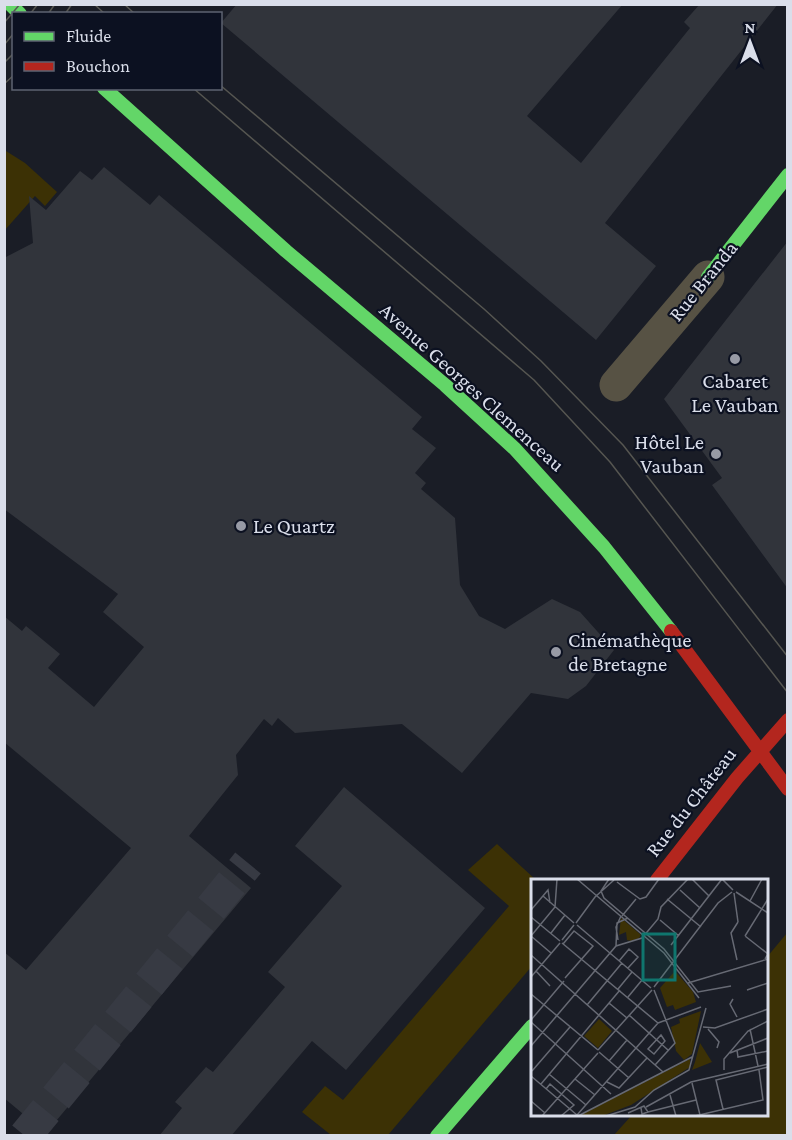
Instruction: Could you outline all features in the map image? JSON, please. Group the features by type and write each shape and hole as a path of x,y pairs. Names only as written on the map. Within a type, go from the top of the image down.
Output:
{"main road":[{"name":"Avenue Georges Clemenceau","path":"106,90 244,216 476,413 536,469 590,530 788,789"},
{"name":"Rue Branda","path":"708,277 788,175"},
{"name":"Rue du Château","path":"658,879 722,800 758,750 788,720"},
{"path":"437,1136 531,1027"}],"street":[{"name":"Rue Branda","path":"616,385 708,277"}],"shaded area":[{"path":"6,151 25,163 57,192 45,206 35,196 5,230"},
{"path":"497,844 535,879 531,879 531,967 388,1135 331,1135 302,1112 325,1086 343,1100 509,906 468,870"},
{"path":"787,933 787,1135 614,1135 631,1116 768,1116 768,956"}],"building":[{"path":"237,4 623,4 527,116 581,163 690,28 684,22 700,4 778,4 605,223 656,266 596,340 222,22"},
{"name":"Le Quartz","path":"104,167 150,205 159,195 422,417 412,429 436,448 415,473 426,483 421,489 455,518 460,585 479,616 505,629 552,599 580,612 614,650 586,686 568,699 531,693 462,773 402,724 295,733 278,718 272,726 264,719 236,755 238,775 189,836 251,888 46,1133 4,1098 4,952 26,970 131,848 4,742 4,616 22,631 26,626 60,654 48,668 94,707 144,647 103,612 118,594 4,509 4,258 33,243 29,196 46,210 80,171 92,180"},
{"path":"788,241 788,589 712,485 722,478 664,399"},
{"path":"344,787 485,908 346,1070 312,1041 231,1136 159,1136 182,1108 175,1102 206,1067 213,1072 285,987 268,972 342,886 295,846"}],"tunnel":[{"path":"25,1136 248,863"}],"tram line":[{"path":"13,12 20,4"},
{"path":"32,12 38,4"},
{"path":"49,12 55,4"},
{"path":"66,12 72,4"},
{"path":"94,4 103,12"},
{"path":"124,4 133,12"},
{"path":"4,23 12,14"},
{"path":"4,45 12,35"},
{"path":"4,63 12,55"},
{"path":"4,84 12,77"},
{"path":"222,87 484,309 541,361 623,445 788,657"},
{"path":"195,90 534,380 610,462 788,693"}],"traffic: fast":[{"path":"10,4 18,12"},
{"path":"106,90 286,251 445,385 515,449 604,547 671,631"},
{"path":"708,277 788,175"},
{"path":"437,1136 531,1027"}],"traffic: jam":[{"path":"671,631 788,789"},
{"path":"658,879 737,778 788,720"}],"place":[{"name":"Cabaret Le Vauban","path":"735,359"},
{"name":"Hôtel Le Vauban","path":"716,454"},
{"name":"Le Quartz","path":"241,526"},
{"name":"Cinémathèque de Bretagne","path":"556,652"}]}
